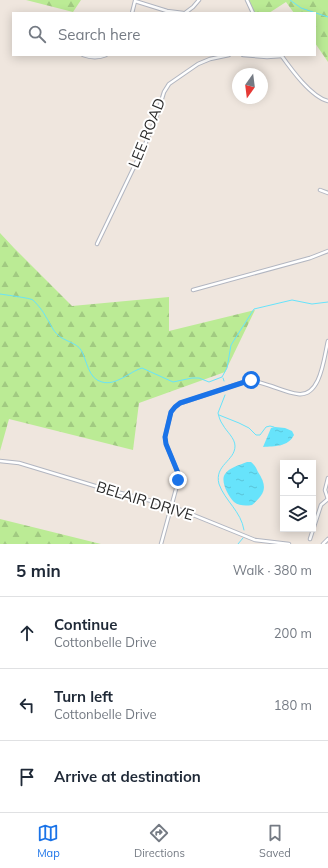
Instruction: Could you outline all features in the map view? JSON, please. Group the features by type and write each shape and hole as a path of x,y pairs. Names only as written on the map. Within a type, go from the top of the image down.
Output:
{"street":[{"path":"132,12 134,0 167,11 176,12"},
{"path":"186,12 193,7 199,0"},
{"path":"247,0 253,12"},
{"path":"86,56 99,58 104,56"},
{"name":"LEE ROAD","path":"97,244 147,140 164,92 169,84 198,64 210,59 224,56"},
{"path":"255,56 281,56 306,87 316,96 328,100"},
{"path":"320,190 328,193"},
{"path":"193,290 310,258 328,251"},
{"path":"161,544 179,477 166,444 165,437 170,415 175,407 180,403 247,381 257,382 298,394 309,392 314,389 317,383 328,341"},
{"name":"BELAIR DRIVE","path":"0,461 19,463 105,489 171,506 255,540 289,544"},
{"path":"310,539 321,505 328,499 325,490 328,478"},
{"path":"323,544 328,539"}],"green space":[{"path":"26,0 81,0 73,12"},
{"path":"246,0 328,0 328,62 316,44 316,12 293,12 286,2 271,12 252,12"},
{"path":"0,233 72,306 169,297 169,331 255,310 225,372 139,403 133,450 9,419 0,451"},
{"path":"0,519 101,544 0,544"}],"water":[{"path":"271,428 285,428 292,431 294,435 285,444 263,447"},
{"path":"247,462 254,464 263,482 264,490 260,497 252,505 247,506 234,502 225,488 223,480 225,474 235,466"}],"waterway":[{"path":"290,0 301,8 313,12"},
{"path":"316,13 328,17"},
{"path":"0,294 33,300 42,310 56,333 81,350 88,369 94,377 97,380 107,383 142,368 173,382 192,378 199,378 209,382 222,377 227,368 231,345 254,309 292,300 312,304 328,302"},
{"path":"225,395 218,413 221,422 232,437 235,446 232,456 219,472 218,478 219,484 225,496 240,517 244,530"},
{"path":"219,415 249,428 256,435 260,435 266,427 274,427"},
{"path":"238,544 243,538"}],"route":[{"path":"178,480 178,473 165,439 165,433 170,415 174,408 177,404 251,380"}]}
